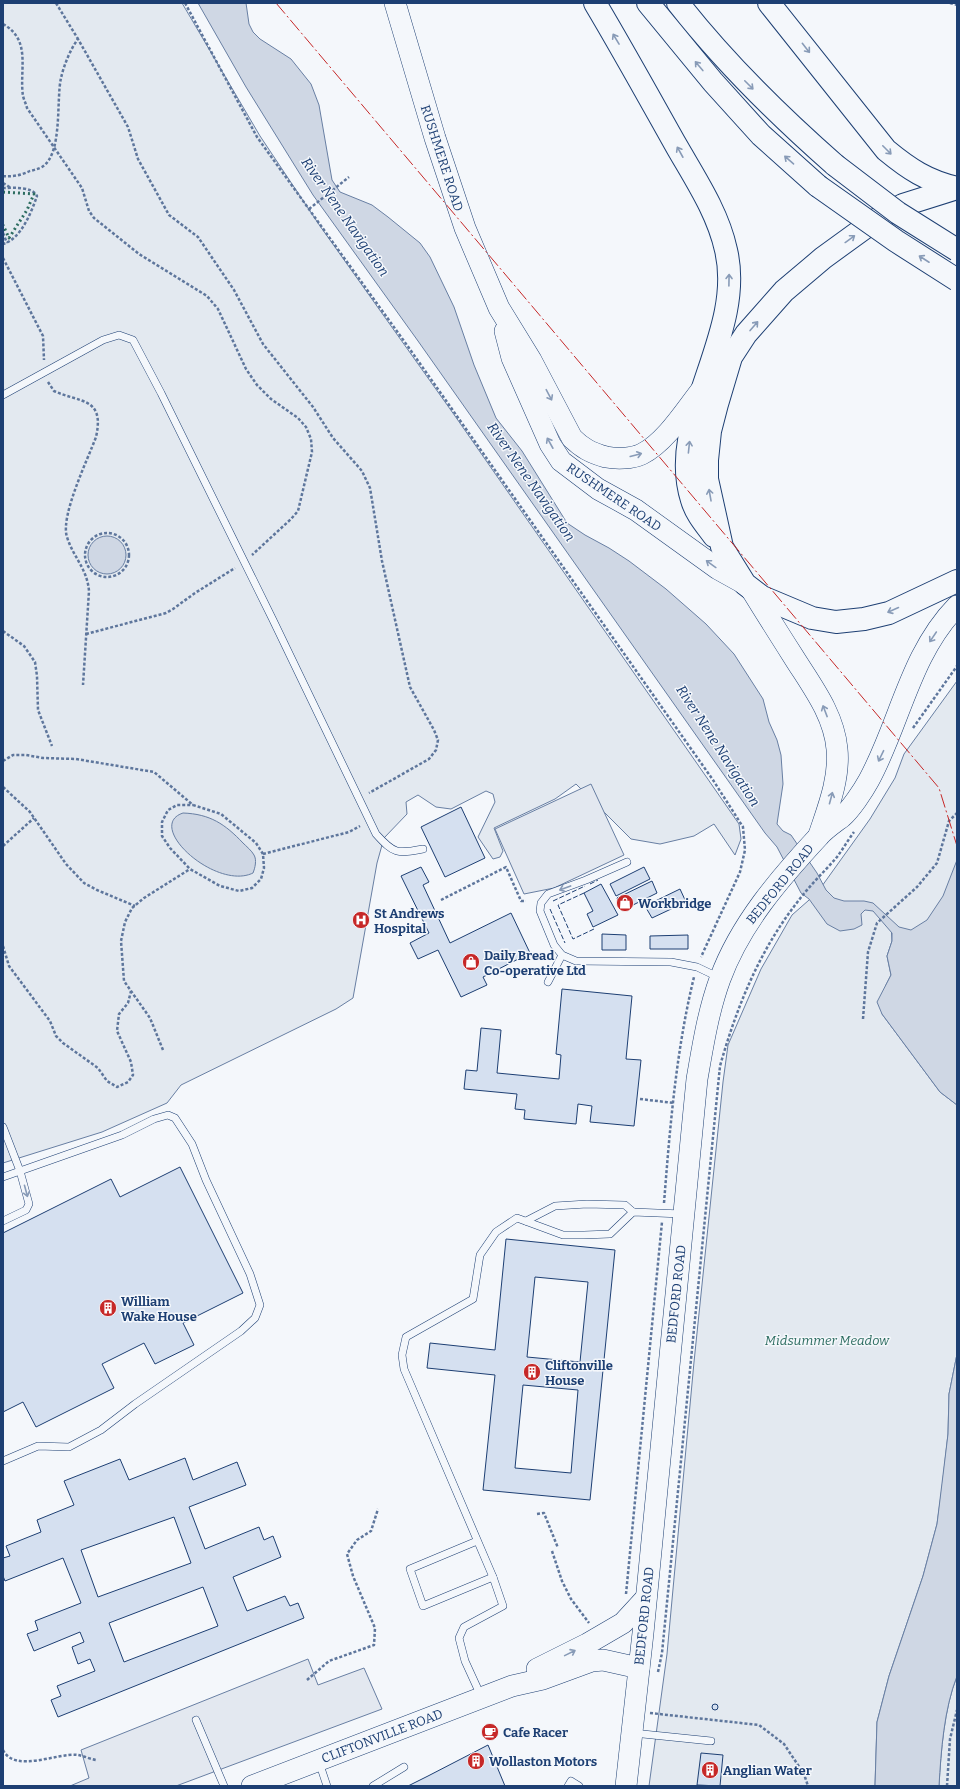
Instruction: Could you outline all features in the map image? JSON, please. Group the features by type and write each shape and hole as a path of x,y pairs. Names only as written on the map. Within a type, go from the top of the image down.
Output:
{"highway":[{"path":"594,3 699,186 716,218 727,250 730,277 727,311 691,431 688,478 692,501 702,520 748,586 762,597 787,609 812,618 836,622 864,619 889,612 957,581"},
{"path":"648,3 713,82 761,135 818,186 957,280"},
{"path":"678,3 730,65 786,122 835,166 898,213 957,250"},
{"path":"769,3 886,150 907,168 921,176 939,184 957,188"},
{"path":"722,547 707,479 710,431 716,404 731,357 746,334 784,291 822,258 874,221 903,205 957,188"}],"main road":[{"name":"RUSHMERE ROAD","path":"395,3 435,138 466,228 499,308 512,358 550,444 561,461 598,489 636,510 718,569 748,586"},
{"name":"RUSHMERE ROAD","path":"499,308 531,360 572,438 588,452 612,458 628,458 642,454 662,439 704,385 731,357"},
{"name":"BEDFORD ROAD","path":"748,586 822,702 837,749 837,767 832,796 815,841"},
{"name":"BEDFORD ROAD","path":"626,1786 645,1710 639,1668 697,1079 706,1025 720,978 744,930 782,877 815,841 843,816 868,782 890,736 910,681 925,649 947,617 957,606"},
{"name":"CLIFTONVILLE ROAD","path":"512,1686 538,1668 587,1644 623,1622 646,1598"},
{"name":"CLIFTONVILLE ROAD","path":"252,1786 512,1686 543,1679 592,1661 603,1660 639,1668"}],"lane":[{"path":"3,394 112,336 126,337 133,340 244,562 376,834 390,849 406,852 423,848"},
{"path":"627,862 582,882 548,894 541,903 540,911 554,945 562,955 576,961 671,962 697,967 720,978"},
{"path":"548,982 562,955"},
{"path":"3,1177 122,1135 168,1115 175,1118 192,1144 206,1180 250,1274 260,1305 255,1318 241,1331 135,1404 101,1430 69,1447 38,1446 3,1461"},
{"path":"3,1127 20,1171 29,1204 26,1210 3,1222"},
{"path":"526,1221 555,1206 587,1204 625,1205 633,1212 684,1214"},
{"path":"482,1698 465,1660 459,1638 464,1627 503,1606 493,1577 404,1369 402,1355 406,1337 473,1299 480,1254 496,1232 517,1218 563,1235 584,1236 610,1234 633,1212"},
{"path":"477,1540 410,1569 423,1606 493,1577"},
{"path":"196,1720 224,1786"},
{"path":"640,1734 710,1741"},
{"path":"318,1760 327,1786"},
{"path":"373,1786 404,1767"},
{"path":"568,1786 571,1781 579,1786"}],"path":[{"path":"56,3 128,127 138,159 169,215 198,237 234,290 263,344 334,438 362,471 370,488 382,561 410,687 438,740 436,750 429,758 359,799"},
{"path":"185,3 257,137 713,780 743,827 745,850 740,872 697,967 686,1010 676,1076 625,1600"},
{"path":"950,3 957,5"},
{"path":"3,24 16,34 23,52 23,96 27,108 82,188 89,211 94,218 139,254 207,296 218,309 246,369 257,385 272,399 298,418 306,427 311,439 312,452 298,510 291,519 244,562 195,593 174,609 151,617 86,634"},
{"path":"3,176 10,177 26,173 42,166 48,160 54,148 58,128 61,79 69,56 78,39"},
{"path":"309,209 349,177"},
{"path":"3,183 12,188"},
{"path":"3,188 30,190 36,192 38,196 17,236 3,244"},
{"path":"3,233 7,243"},
{"path":"3,258 43,336 45,372 49,384 54,391 86,401 95,411 98,418 99,426 96,437 66,521 67,536 83,566 89,591 83,684"},
{"path":"106,532 120,536 129,548 130,556 128,564 118,575 111,577 96,574 87,565 84,556 85,549 93,538 99,534 106,532"},
{"path":"83,566 87,565"},
{"path":"3,631 24,646 34,662 37,676 38,710 52,746"},
{"path":"3,761 13,755 26,755 43,758 76,759 154,772 193,805"},
{"path":"3,787 18,800 34,818 66,864 84,883 135,906"},
{"path":"177,805 193,805 221,814 256,842 263,854 264,868 261,880 252,888 239,891 220,886 190,869 170,848 162,836 162,822 168,810 177,805"},
{"path":"862,1019 868,952 877,923 917,887 938,863 949,821 957,812"},
{"path":"3,846 34,818"},
{"path":"263,854 349,832 369,820"},
{"path":"441,900 506,867 521,901 526,901"},
{"path":"163,1050 150,1018 124,981 121,941 125,922 132,908 190,869"},
{"path":"657,1678 662,1653 720,1066 731,1028 753,973 767,946 799,899 822,874"},
{"path":"3,946 9,966 50,1021 56,1036 62,1043 98,1068 107,1081 117,1087 128,1082 133,1075 131,1062 117,1031 119,1014 128,1003 131,991"},
{"path":"640,1099 674,1103"},
{"path":"307,1680 329,1661 374,1645 375,1628 353,1576 347,1554 357,1540 371,1531 378,1509"},
{"path":"537,1514 544,1513 558,1548"},
{"path":"552,1551 562,1581 571,1599 592,1627"},
{"path":"640,1734 645,1710 759,1725 784,1744 804,1774 808,1786"},
{"path":"947,1786 950,1739 957,1710"},
{"path":"3,1750 5,1755 17,1762 78,1755 96,1760"}],"green space":[{"path":"3,3 182,3 260,136 320,226 455,416 739,824 741,839 735,855 714,824 694,836 660,844 631,839 576,784 555,799 494,828 503,851 500,857 493,859 478,837 495,802 493,794 486,791 451,809 436,807 418,795 406,802 407,814 384,838 377,863 353,998 336,1009 181,1085 167,1103 102,1132 3,1163"},
{"name":"Midsummer Meadow","path":"957,681 957,969 891,925 892,941 887,956 891,975 886,985 882,1014 940,1092 957,1105 957,1354 949,1394 948,1434 937,1524 923,1576 889,1676 877,1722 875,1786 649,1786 667,1654 694,1362 728,1045 761,969 792,915 817,893 870,819 895,778 904,754"},
{"path":"957,1676 957,1786 939,1786 946,1716"}],"shaded area":[{"path":"591,784 624,855 554,888 524,894 495,829"},
{"path":"308,1659 318,1685 364,1668 382,1709 176,1786 70,1786 89,1778 81,1750"}],"water":[{"name":"River Nene Navigation","path":"198,3 246,3 249,24 253,32 260,39 291,59 311,84 319,105 332,180 340,192 372,205 388,217 420,243 430,257 454,307 474,365 496,418 522,451 567,523 629,561 666,589 706,624 734,654 763,699 769,722 777,740 781,755 783,784 777,824 783,831 791,835 817,873 826,890 834,898 844,901 864,901 873,903 899,927 911,930 927,920 943,896 957,860 957,1105 940,1092 882,1014 877,1002 891,975 887,956 892,941 892,933 873,911 865,910 861,914 862,925 854,929 840,931 827,924 809,899 801,893 777,847 765,833 418,341 313,195 246,87"},
{"path":"103,536 111,536 121,541 125,548 125,562 121,569 111,574 103,574 93,569 91,566 88,559 88,551 93,541 96,539"},
{"path":"183,813 201,815 216,821 230,830 254,855 256,862 253,873 238,876 221,873 204,865 190,855 178,842 172,830 173,820"},
{"path":"957,1354 957,1676 946,1716 939,1786 875,1786 877,1722 889,1676 923,1576 937,1524 948,1434 949,1394"}],"building":[{"path":"461,807 485,858 445,877 421,827"},
{"path":"421,867 429,882 423,885 450,943 511,913 530,953 483,977 487,985 461,997 438,950 418,959 410,943 429,933 401,876"},
{"path":"644,867 650,879 616,896 610,884"},
{"path":"652,881 657,893 623,910 617,898"},
{"path":"601,884 618,915 593,927 587,914 593,911 584,893"},
{"path":"680,889 686,902 652,918 645,906"},
{"path":"602,934 626,935 626,950 602,950"},
{"path":"688,935 688,949 650,949 650,936"},
{"path":"562,989 632,996 626,1059 641,1060 634,1126 590,1122 592,1106 578,1104 576,1124 524,1119 525,1110 515,1109 517,1094 464,1089 466,1070 477,1071 481,1028 501,1030 497,1073 559,1079 561,1055 556,1054"},
{"name":"William Wake House","path":"180,1167 243,1293 183,1323 194,1345 155,1364 144,1343 102,1364 114,1388 36,1427 23,1402 3,1412 3,1233 111,1179 120,1197"},
{"name":"Cliftonville House","path":"506,1239 615,1250 590,1500 483,1490 495,1375 427,1368 430,1343 495,1350","holes":["535,1277 588,1282 580,1362 527,1357","523,1385 578,1390 571,1473 515,1468"]},
{"path":"185,1458 193,1480 237,1462 246,1485 189,1507 205,1549 259,1527 264,1540 273,1536 281,1557 233,1577 247,1611 285,1596 290,1606 298,1603 304,1618 58,1717 51,1700 61,1696 57,1686 95,1671 90,1659 78,1664 72,1647 84,1642 80,1632 34,1651 27,1634 38,1630 35,1621 81,1603 63,1558 5,1581 3,1576 3,1558 10,1556 6,1546 41,1532 37,1520 74,1505 64,1481 120,1459 129,1480","holes":["174,1517 191,1563 98,1597 81,1550","203,1587 218,1626 124,1662 109,1623"]},
{"path":"715,1704 718,1707 715,1710 712,1707"},
{"name":"Wollaston Motors","path":"488,1745 505,1786 408,1786 428,1776"},
{"name":"Anglian Water","path":"701,1753 723,1755 720,1786 697,1785"}],"hedge":[{"path":"3,192 34,194 27,210 9,238 3,225"}],"fence":[{"path":"590,884 598,880"},
{"path":"553,901 585,886"},
{"path":"584,893 558,905 573,939 594,929"},
{"path":"550,909 565,943"}],"power":[{"path":"276,3 939,788 957,846"}],"place":[{"name":"Workbridge","path":"625,903"},
{"name":"St Andrews Hospital","path":"361,920"},
{"name":"Daily Bread Co-operative Ltd","path":"471,962"},
{"name":"William Wake House","path":"108,1308"},
{"name":"Cliftonville House","path":"532,1372"},
{"name":"Cafe Racer","path":"490,1732"},
{"name":"Wollaston Motors","path":"476,1761"},
{"name":"Anglian Water","path":"710,1770"}]}
